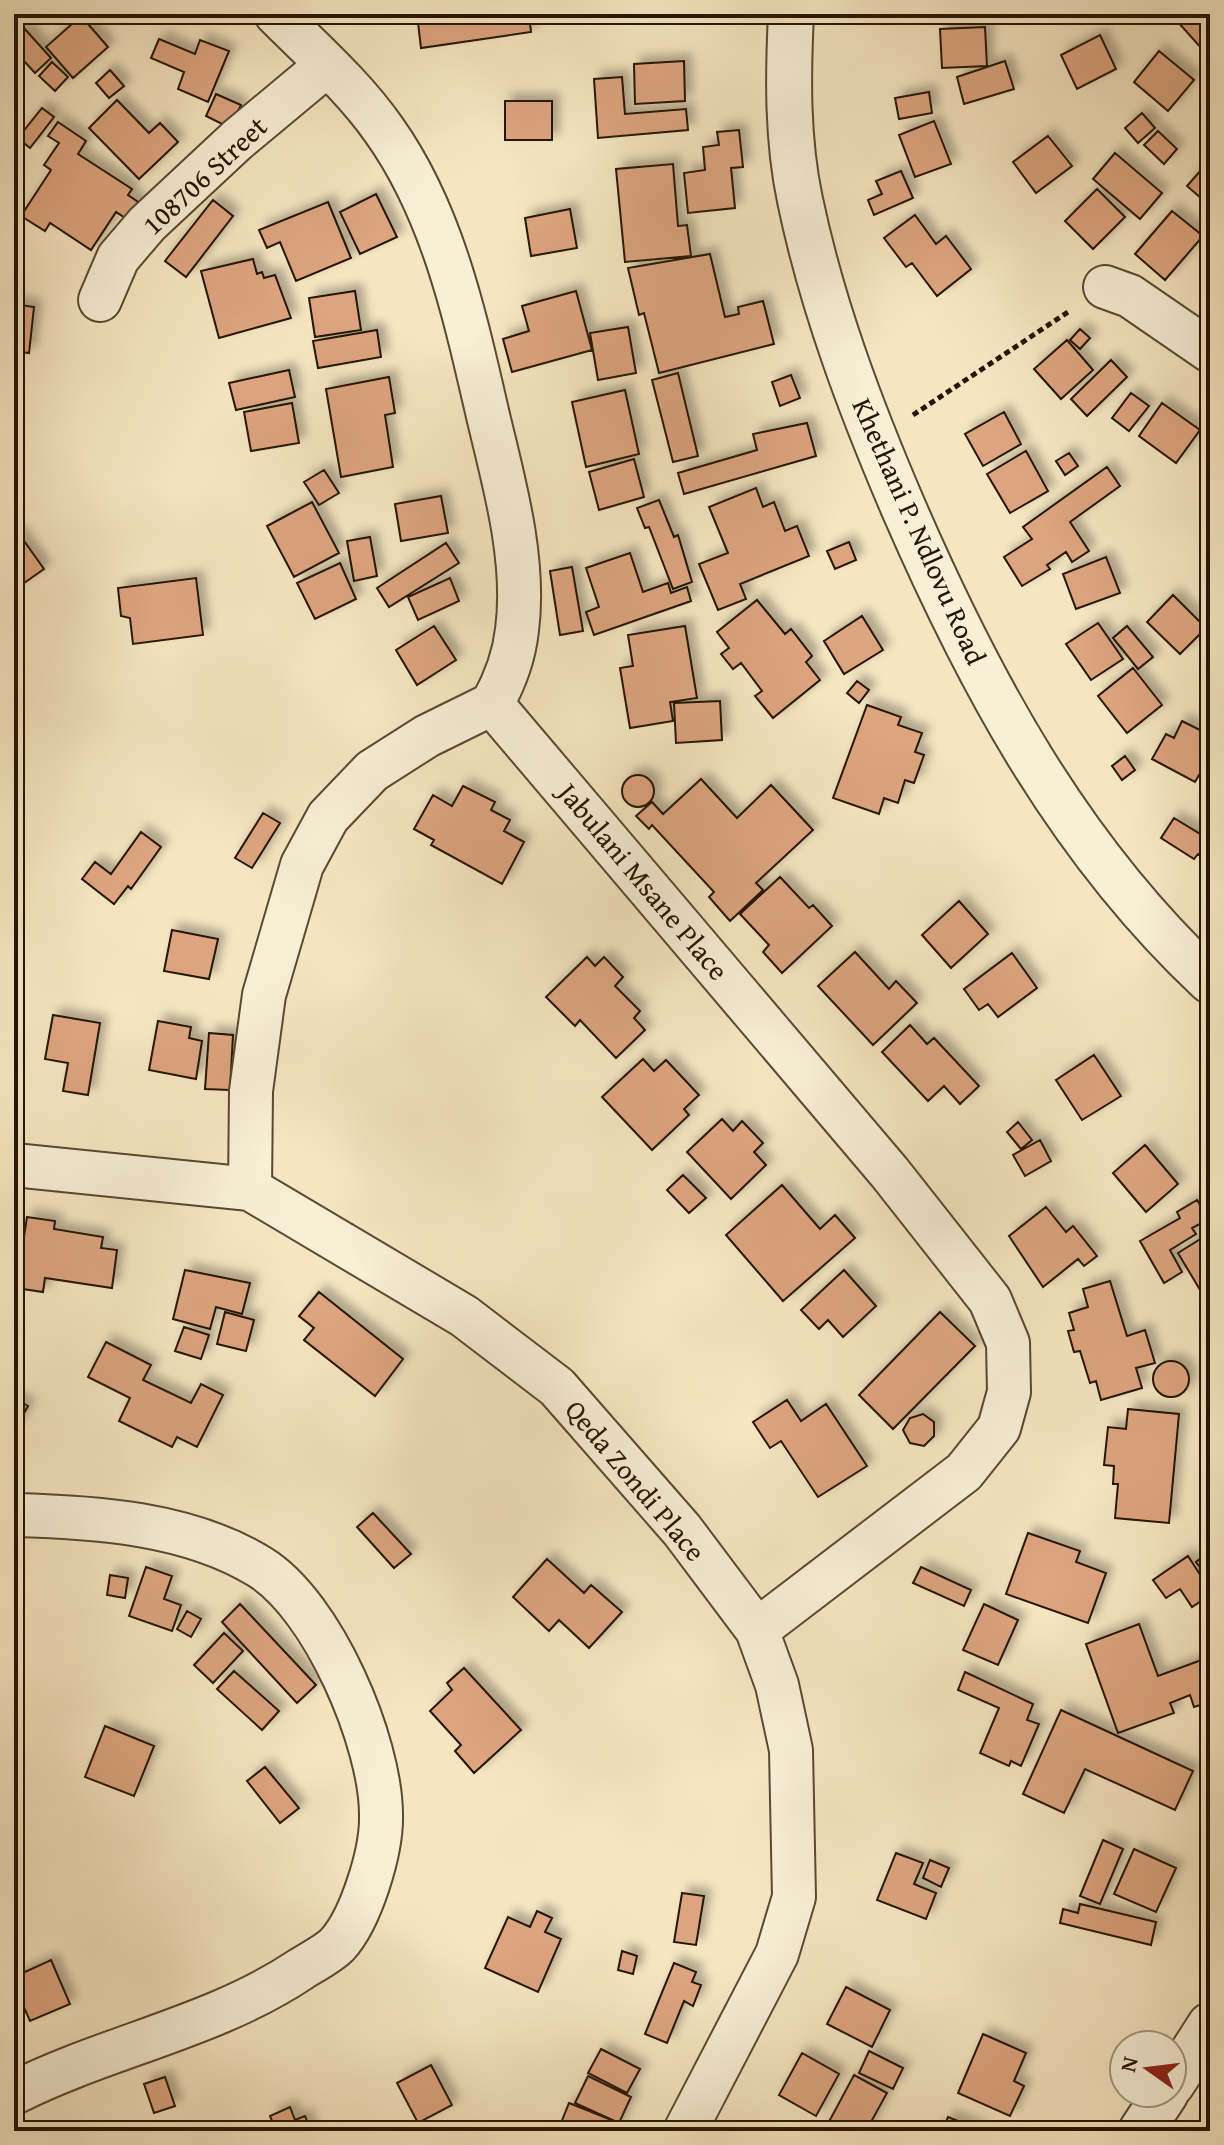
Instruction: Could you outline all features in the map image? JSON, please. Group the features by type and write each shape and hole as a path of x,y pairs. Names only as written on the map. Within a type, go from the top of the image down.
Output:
{"street":[{"path":"250,1189 251,1091 264,995 302,865 328,817 372,771 427,736 492,704 508,675 518,629 517,573 503,477 460,297 423,198 384,130 327,65 276,14"},
{"name":"Khethani P. Ndlovu Road","path":"791,14 789,123 799,198 849,372 876,439 962,634 1059,807 1109,874 1173,947 1210,981"},
{"name":"108706 Street","path":"100,300 118,258 147,224 237,140 327,65"},
{"path":"1105,287 1130,296 1210,351"},
{"name":"Jabulani Msane Place","path":"492,704 890,1173 990,1300 1008,1343 1009,1392 999,1428 964,1472 757,1630"},
{"name":"Qeda Zondi Place","path":"14,1165 250,1189 464,1316 557,1387 682,1530 757,1630 777,1685 791,1750 794,1897 777,1954 685,2131"},
{"path":"14,1515 161,1528 218,1547 262,1568 310,1617 345,1674 371,1755 382,1814 376,1862 362,1900 337,1945 256,1998 63,2068 14,2093"},
{"path":"1188,2059 1210,2025"},
{"path":"1141,2131 1155,2109"}],"path":[{"path":"876,439 1105,287"}],"building":[{"path":"417,14 529,14 531,32 421,48"},
{"path":"1185,14 1210,14 1210,58 1177,21"},
{"path":"81,16 108,47 73,78 46,47"},
{"path":"23,27 51,58 35,73 14,50 14,35"},
{"path":"985,27 987,66 942,68 940,29"},
{"path":"1100,35 1116,69 1077,89 1061,55"},
{"path":"159,39 195,54 200,40 229,51 208,102 178,89 184,72 151,58"},
{"path":"1159,51 1194,80 1168,111 1134,82"},
{"path":"684,61 685,101 635,104 634,64"},
{"path":"1005,61 1014,89 964,104 957,77"},
{"path":"52,62 68,77 55,91 39,76"},
{"path":"110,70 124,86 109,98 96,83"},
{"path":"622,77 625,114 686,109 688,130 598,138 594,79"},
{"path":"929,92 932,113 899,119 895,98"},
{"path":"216,94 241,105 230,128 206,116"},
{"path":"117,100 149,133 160,123 178,142 139,179 89,128"},
{"path":"505,101 552,101 552,140 505,140"},
{"path":"42,108 54,117 30,148 18,138"},
{"path":"1142,113 1155,128 1138,143 1125,128"},
{"path":"934,121 951,164 915,177 899,135"},
{"path":"58,122 86,141 78,154 132,189 128,195 144,206 133,223 116,212 91,250 50,223 45,231 21,216 51,170 44,165 59,143 48,136"},
{"path":"739,130 743,167 731,168 735,208 688,213 684,173 705,170 703,147 719,145 717,132"},
{"path":"1158,131 1177,149 1164,164 1144,145"},
{"path":"1048,136 1072,166 1036,193 1013,162"},
{"path":"1115,153 1162,193 1140,219 1093,179"},
{"path":"1210,160 1210,206 1187,186"},
{"path":"673,164 678,226 687,225 691,256 625,262 616,169"},
{"path":"901,171 913,198 874,215 868,200 882,194 876,181"},
{"path":"1097,189 1125,217 1093,249 1065,221"},
{"path":"376,194 397,237 360,254 340,212"},
{"path":"213,200 233,216 186,277 165,261"},
{"path":"328,202 351,258 296,281 280,242 267,248 259,230"},
{"path":"570,209 577,248 531,256 525,218"},
{"path":"1172,211 1203,236 1165,280 1135,254"},
{"path":"915,215 936,244 946,236 971,269 937,296 912,263 906,267 884,238"},
{"path":"710,254 725,317 739,314 738,307 763,301 774,344 659,373 644,313 639,315 628,268"},
{"path":"253,259 257,274 262,272 264,278 275,275 291,318 219,338 201,271"},
{"path":"355,291 361,330 315,337 309,298"},
{"path":"576,291 592,350 512,372 503,339 529,331 522,306"},
{"path":"14,304 34,307 29,353 14,351"},
{"path":"628,327 636,373 598,380 590,333"},
{"path":"1080,329 1090,338 1080,349 1070,340"},
{"path":"377,330 381,357 318,368 313,341"},
{"path":"1067,340 1093,370 1061,399 1034,369"},
{"path":"1111,360 1127,377 1087,416 1071,399"},
{"path":"289,370 295,397 236,410 229,383"},
{"path":"678,373 698,456 673,462 652,380"},
{"path":"791,375 800,398 780,406 772,382"},
{"path":"389,377 395,413 385,415 393,467 341,477 326,389"},
{"path":"625,390 639,454 586,467 572,402"},
{"path":"1131,393 1149,406 1129,431 1112,418"},
{"path":"292,403 299,443 251,451 244,412"},
{"path":"1162,403 1200,430 1176,463 1139,436"},
{"path":"1004,412 1021,444 983,466 965,434"},
{"path":"807,423 816,456 684,494 678,473 757,450 753,434"},
{"path":"1026,451 1048,491 1010,513 987,474"},
{"path":"1069,453 1078,466 1065,475 1056,461"},
{"path":"634,459 644,497 599,510 589,472"},
{"path":"1107,467 1120,486 1070,522 1089,551 1072,562 1066,552 1047,565 1050,569 1022,586 1004,557 1032,539 1023,527"},
{"path":"324,470 339,493 319,505 304,482"},
{"path":"756,488 763,507 774,502 785,531 797,526 809,556 740,584 746,599 718,610 699,564 728,553 709,507"},
{"path":"441,496 448,533 401,541 395,504"},
{"path":"659,500 674,537 678,535 692,582 673,589 649,527 645,528 637,508"},
{"path":"312,502 339,553 294,577 267,526"},
{"path":"17,531 44,569 14,590 14,533"},
{"path":"370,537 377,576 354,581 347,541"},
{"path":"849,542 856,560 835,569 827,551"},
{"path":"446,543 459,563 389,607 377,588"},
{"path":"630,553 643,592 668,583 671,593 687,587 691,601 594,635 586,612 599,607 586,568"},
{"path":"1106,557 1120,593 1076,609 1063,574"},
{"path":"340,563 356,599 315,619 297,583"},
{"path":"572,567 583,631 560,635 550,571"},
{"path":"196,578 203,635 133,644 130,618 121,616 118,588"},
{"path":"450,578 459,601 418,620 408,597"},
{"path":"1173,595 1206,628 1180,654 1147,622"},
{"path":"757,600 785,634 791,629 812,656 806,662 820,680 773,718 755,696 762,691 741,663 733,669 721,654 729,648 717,632"},
{"path":"862,616 883,650 844,674 824,641"},
{"path":"1098,623 1123,659 1091,680 1066,644"},
{"path":"434,626 456,660 417,685 396,650"},
{"path":"685,626 697,698 670,702 673,721 630,728 620,668 633,666 628,635"},
{"path":"1127,626 1153,657 1138,669 1113,638"},
{"path":"1133,668 1162,705 1127,733 1098,696"},
{"path":"857,681 869,690 859,703 847,693"},
{"path":"720,701 722,740 676,743 674,703"},
{"path":"867,705 901,717 898,725 922,733 915,752 924,755 914,783 905,780 898,803 884,798 879,814 833,798"},
{"path":"1182,721 1210,735 1210,781 1199,775 1195,782 1152,759 1166,734 1174,738"},
{"path":"1125,756 1135,770 1122,780 1112,766"},
{"path":"638,775 649,780 654,791 649,802 638,807 627,802 622,791 627,780"},
{"path":"701,779 737,818 771,785 813,830 756,883 763,890 730,921 709,897 714,892 652,825 649,829 636,816 652,802 663,814"},
{"path":"463,786 495,802 491,810 510,820 504,831 524,842 502,884 431,845 434,840 414,829 433,795 452,806"},
{"path":"263,813 280,823 252,868 235,858"},
{"path":"1174,818 1207,838 1210,833 1210,861 1198,854 1194,859 1161,838"},
{"path":"141,832 161,847 131,889 128,886 114,904 82,879 95,862 111,874"},
{"path":"780,877 809,908 813,905 832,926 782,973 763,952 769,945 740,914"},
{"path":"959,901 988,934 951,968 922,935"},
{"path":"172,930 218,939 209,979 164,971"},
{"path":"855,952 889,989 896,981 917,1003 873,1045 818,986"},
{"path":"1012,953 1037,988 998,1017 988,1004 979,1010 964,989"},
{"path":"587,957 595,966 604,957 623,977 615,986 640,1011 634,1018 645,1030 616,1058 580,1020 575,1026 546,997"},
{"path":"53,1015 100,1023 88,1095 63,1091 68,1063 45,1059"},
{"path":"158,1021 191,1027 189,1038 202,1041 196,1079 149,1070"},
{"path":"910,1025 927,1044 934,1038 979,1086 960,1104 944,1086 928,1101 882,1052"},
{"path":"209,1033 233,1035 230,1090 205,1089"},
{"path":"1094,1055 1121,1096 1082,1120 1056,1080"},
{"path":"643,1059 654,1071 666,1060 699,1095 684,1109 689,1115 652,1150 602,1097"},
{"path":"722,1119 733,1131 742,1121 763,1143 754,1152 766,1165 731,1199 687,1152"},
{"path":"1018,1122 1032,1140 1021,1149 1007,1132"},
{"path":"1040,1140 1051,1161 1025,1176 1013,1155"},
{"path":"1145,1145 1178,1184 1146,1212 1113,1173"},
{"path":"683,1175 706,1198 689,1213 667,1190"},
{"path":"782,1185 820,1229 835,1215 855,1238 783,1301 726,1235"},
{"path":"1197,1200 1209,1219 1192,1228 1196,1234 1170,1250 1182,1272 1164,1283 1140,1241 1180,1218 1177,1212"},
{"path":"1046,1207 1066,1232 1073,1226 1097,1256 1084,1266 1078,1259 1043,1287 1009,1236"},
{"path":"27,1217 55,1221 54,1229 103,1237 101,1248 117,1250 112,1288 45,1278 43,1292 16,1288"},
{"path":"1210,1233 1210,1298 1206,1300 1178,1253"},
{"path":"185,1270 250,1283 242,1314 216,1307 210,1329 173,1319"},
{"path":"844,1270 876,1306 843,1337 828,1320 819,1329 801,1310"},
{"path":"1110,1281 1127,1336 1145,1330 1155,1363 1136,1368 1142,1388 1101,1400 1096,1381 1090,1383 1080,1351 1074,1352 1068,1331 1074,1330 1069,1313 1088,1307 1083,1289"},
{"path":"319,1292 403,1359 375,1396 304,1340 314,1328 299,1316"},
{"path":"225,1312 254,1320 246,1351 217,1344"},
{"path":"940,1312 975,1346 893,1429 859,1395"},
{"path":"184,1327 209,1335 201,1359 175,1351"},
{"path":"106,1342 151,1365 143,1380 191,1403 201,1384 223,1395 197,1447 177,1437 172,1447 119,1421 130,1398 88,1377"},
{"path":"1171,1361 1184,1366 1189,1379 1184,1392 1171,1397 1158,1392 1153,1379 1158,1366"},
{"path":"14,1398 28,1406 15,1429 14,1428"},
{"path":"787,1400 801,1421 826,1404 867,1466 818,1497 781,1441 770,1448 753,1422"},
{"path":"1128,1409 1179,1414 1169,1523 1115,1518 1118,1484 1113,1484 1114,1466 1104,1465 1108,1427 1126,1429"},
{"path":"923,1414 934,1422 934,1436 924,1446 910,1443 903,1430 910,1418"},
{"path":"373,1513 411,1554 394,1568 357,1527"},
{"path":"1028,1533 1080,1551 1076,1562 1106,1573 1088,1623 1006,1594"},
{"path":"1210,1551 1210,1580 1196,1562"},
{"path":"1188,1556 1210,1590 1210,1595 1192,1607 1180,1589 1166,1598 1153,1580"},
{"path":"547,1559 584,1593 591,1585 622,1612 589,1648 559,1620 549,1631 513,1597"},
{"path":"146,1567 172,1576 164,1599 181,1605 172,1631 129,1616"},
{"path":"921,1567 971,1590 964,1606 913,1583"},
{"path":"110,1575 128,1578 125,1598 107,1595"},
{"path":"240,1604 316,1685 297,1703 222,1622"},
{"path":"984,1604 1018,1620 998,1665 963,1650"},
{"path":"187,1611 201,1619 191,1637 177,1629"},
{"path":"1139,1624 1158,1676 1207,1658 1210,1702 1194,1707 1190,1695 1170,1703 1174,1713 1118,1733 1086,1644"},
{"path":"224,1633 243,1651 213,1683 194,1665"},
{"path":"464,1668 521,1730 474,1773 455,1751 461,1745 430,1711 452,1690 447,1683"},
{"path":"234,1671 279,1711 262,1730 217,1689"},
{"path":"965,1672 1033,1704 1027,1720 1039,1724 1021,1766 1011,1761 1009,1766 980,1753 999,1708 958,1690"},
{"path":"1061,1710 1193,1771 1175,1810 1085,1769 1064,1813 1023,1794"},
{"path":"105,1726 154,1746 134,1796 85,1777"},
{"path":"265,1767 299,1808 280,1823 247,1781"},
{"path":"1103,1840 1123,1849 1100,1904 1080,1896"},
{"path":"1134,1849 1176,1868 1156,1912 1114,1894"},
{"path":"896,1853 923,1863 914,1884 936,1893 926,1919 877,1900"},
{"path":"930,1860 949,1868 941,1887 923,1878"},
{"path":"682,1893 704,1896 696,1945 674,1942"},
{"path":"1080,1904 1156,1922 1151,1945 1060,1923 1063,1909 1078,1913"},
{"path":"537,1911 552,1918 545,1932 561,1939 538,1992 485,1968 508,1917 530,1927"},
{"path":"622,1951 637,1956 633,1974 618,1970"},
{"path":"51,1960 70,2004 30,2021 14,1985 14,1977"},
{"path":"674,1963 696,1972 692,1982 701,1985 693,2006 684,2001 667,2043 645,2034"},
{"path":"846,1987 890,2010 872,2047 827,2024"},
{"path":"983,2034 1026,2053 1014,2081 1024,2086 1010,2116 958,2093"},
{"path":"601,2049 640,2069 627,2093 588,2073"},
{"path":"869,2051 903,2068 893,2089 859,2073"},
{"path":"802,2053 839,2074 816,2116 779,2095"},
{"path":"431,2065 452,2105 418,2123 397,2083"},
{"path":"854,2075 887,2093 866,2131 824,2131"},
{"path":"588,2076 631,2097 619,2123 575,2103"},
{"path":"165,2077 175,2106 154,2113 144,2084"},
{"path":"569,2103 619,2123 615,2131 567,2131 559,2128"},
{"path":"290,2107 295,2120 305,2116 311,2131 267,2131 275,2128 270,2116"},
{"path":"948,2117 983,2131 935,2131 936,2127 943,2130"}]}
